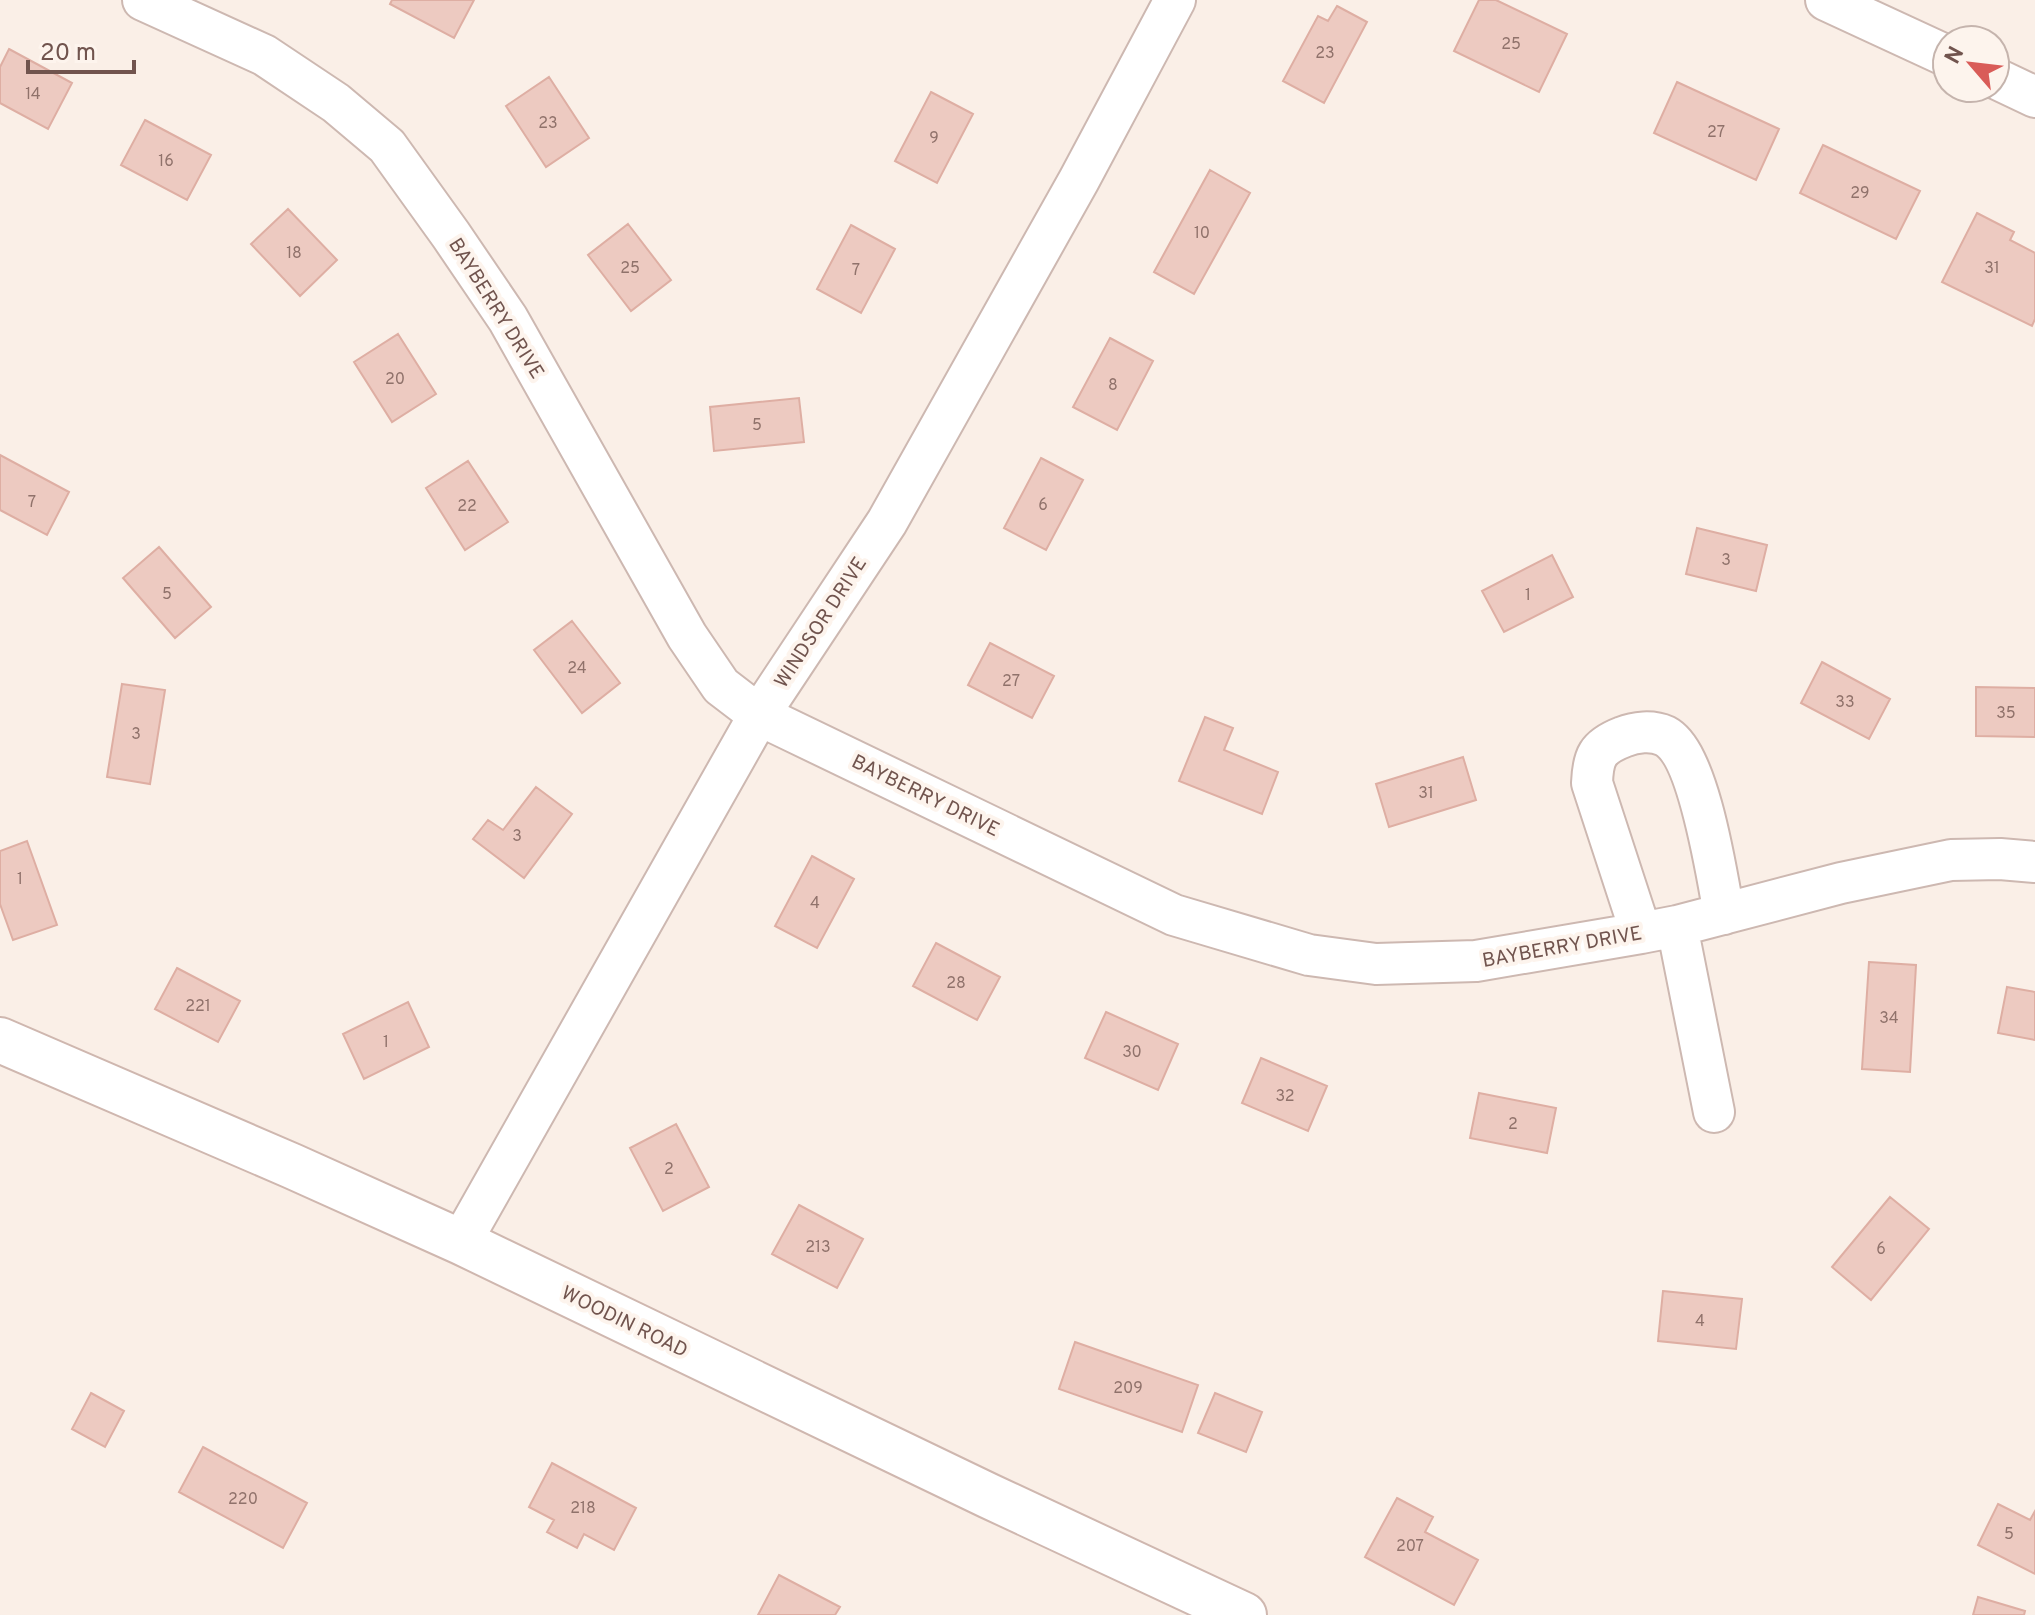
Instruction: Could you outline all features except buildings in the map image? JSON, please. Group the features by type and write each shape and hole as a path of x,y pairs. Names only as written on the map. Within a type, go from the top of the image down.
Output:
{"street":[{"name":"BAYBERRY DRIVE","path":"143,0 264,55 336,103 387,146 508,319 687,636 721,686 759,715 1174,915 1309,955 1376,964 1476,961 1659,930 1841,883 1951,860 2035,862"},
{"name":"WINDSOR DRIVE","path":"461,1242 759,715 887,522 1079,180 1175,0"},
{"path":"1826,0 1931,49"},
{"path":"2011,86 2035,97"},
{"path":"1714,1112 1659,930 1592,783 1597,753 1611,742 1626,735 1649,731 1666,736 1679,749 1702,806 1724,914"},
{"name":"WOODIN ROAD","path":"0,1040 461,1242 1244,1615"}]}
